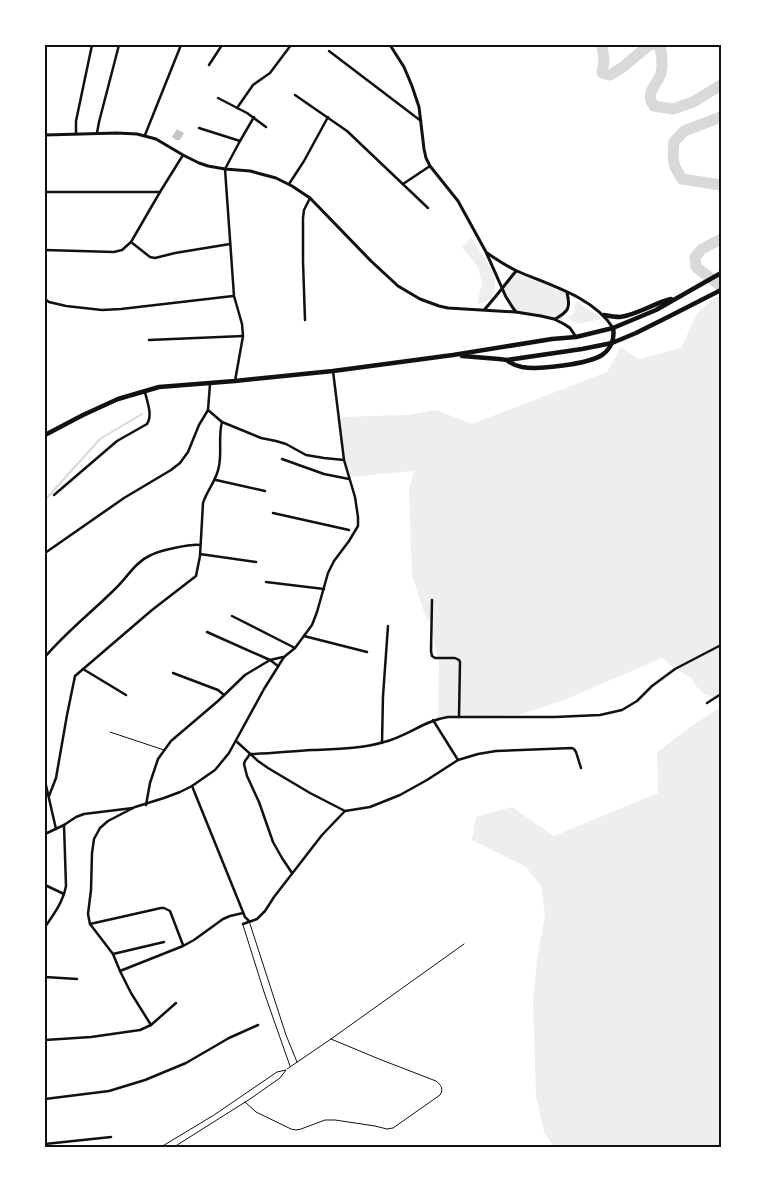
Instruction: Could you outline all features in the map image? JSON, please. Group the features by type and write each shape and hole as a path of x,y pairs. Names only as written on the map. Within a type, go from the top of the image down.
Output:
{"main road":[{"path":"45,436 83,415 118,399 159,387 235,381 453,355 576,337 614,328 656,310 721,273"},
{"path":"453,355 507,360 582,349 612,342 636,333 721,290"},
{"path":"604,315 620,317 677,298"},
{"path":"507,360 522,367 540,368 593,359 608,350 614,336 614,328"},
{"path":"576,337 582,349"}],"street":[{"path":"76,134 76,121 92,45"},
{"path":"97,134 119,45"},
{"path":"145,135 181,45"},
{"path":"209,65 222,45"},
{"path":"237,108 253,85 270,73 291,45"},
{"path":"390,45 404,67 419,107 426,158 430,166 458,201 516,312"},
{"path":"329,51 422,122"},
{"path":"295,95 346,131 428,208"},
{"path":"218,98 254,117 266,127"},
{"path":"235,381 243,336 242,324 234,296 225,170 254,117"},
{"path":"289,184 328,117"},
{"path":"199,128 240,141"},
{"path":"45,134 128,133 145,135 199,163 225,170 250,171 268,175 289,184 310,198 388,277 407,292 420,299 448,308 516,312 554,319 570,328 576,337"},
{"path":"45,250 114,252 122,250 131,242 183,155"},
{"path":"403,184 430,166"},
{"path":"45,192 160,192"},
{"path":"305,320 303,218 304,210 310,198"},
{"path":"131,242 154,258 230,244"},
{"path":"486,252 505,265 586,303 604,315 614,328"},
{"path":"484,309 516,270"},
{"path":"554,319 564,314 570,304 566,292"},
{"path":"45,299 49,302 66,306 102,310 234,296"},
{"path":"149,340 243,336"},
{"path":"146,805 150,783 158,759 171,741 211,708 245,675 270,660 284,656 295,648 312,625 328,572 356,530 358,508 344,460 333,370"},
{"path":"45,553 124,498 180,463 188,452 199,425 208,410 210,383"},
{"path":"54,495 117,441 147,424 149,420 148,403 144,391"},
{"path":"208,410 222,422 260,438 276,440 306,455 344,460"},
{"path":"49,796 56,778 72,688 76,676 152,610 194,578 200,554 203,503 205,495 216,480 220,461 220,430 222,422"},
{"path":"282,459 324,474 349,479"},
{"path":"216,480 265,491"},
{"path":"273,513 356,530"},
{"path":"45,657 54,646 115,589 138,563 151,554 200,544"},
{"path":"200,554 256,562"},
{"path":"266,582 324,589"},
{"path":"432,600 432,656 435,658 455,658 460,662 460,717"},
{"path":"232,616 295,648"},
{"path":"382,743 388,626"},
{"path":"208,632 270,660 278,666"},
{"path":"304,636 367,652"},
{"path":"250,754 343,748 382,743 406,734 433,720 448,717 555,718 600,715 622,710 637,701 652,686 675,669 721,645"},
{"path":"45,834 64,826 76,817 84,814 146,805 192,786 215,770 225,760 284,656"},
{"path":"83,669 126,695"},
{"path":"173,673 218,690 224,695"},
{"path":"707,703 721,694"},
{"path":"433,720 458,760"},
{"path":"236,741 268,768 345,811 370,807 400,795 458,760 491,752 572,748 576,752 581,768"},
{"path":"250,754 244,764 247,776 259,802 273,842 292,873"},
{"path":"45,781 56,829"},
{"path":"192,786 244,915 250,922"},
{"path":"135,808 104,824 94,840 88,914 90,924 113,954 130,993 151,1024"},
{"path":"244,915 243,924 257,919 265,911 322,835 345,811"},
{"path":"45,927 65,894 67,878 64,826"},
{"path":"45,886 65,894"},
{"path":"90,924 164,908 170,911 183,946"},
{"path":"120,971 183,946 223,919 230,916 244,915"},
{"path":"113,954 164,942"},
{"path":"45,978 77,979"},
{"path":"45,1040 134,1032 151,1024 176,1003"},
{"path":"45,1099 109,1091 145,1080 186,1063 229,1038 258,1025"},
{"path":"45,1144 111,1137"}],"lane":[{"path":"110,732 164,750"},
{"path":"250,922 286,1035 297,1063"},
{"path":"243,924 290,1067"},
{"path":"174,1147 233,1111 280,1078 290,1067 464,944"},
{"path":"245,1102 256,1112 296,1130 324,1120 335,1120 387,1129 393,1128 442,1092 440,1085 436,1081 331,1039"},
{"path":"161,1147 214,1115 277,1072 286,1070"}],"shaded area":[{"path":"471,237 490,267 495,282 492,297 488,301 477,304 482,283 478,267 462,247"},
{"path":"516,271 564,291 568,298 568,308 553,318 518,311 513,307 503,288"},
{"path":"716,297 721,297 721,700 704,694 691,678 662,658 564,700 518,715 438,718 439,664 430,621 425,615 412,575 409,490 414,471 350,477 341,440 341,417 407,415 436,410 472,424 607,372 621,347 639,359 681,348 697,314"},
{"path":"576,301 602,319 578,324 567,318 572,315"},
{"path":"721,707 721,1147 554,1147 544,1132 536,1096 533,1003 537,960 545,915 541,886 526,867 472,840 476,817 512,807 554,836 658,793 657,752"}],"building":[{"path":"177,129 184,133 180,140 172,137"}],"waterway":[{"path":"602,45 604,60 602,73 610,75 623,67 649,45 652,45"},
{"path":"659,45 661,73 652,89 650,97 654,106 673,109 693,102 721,85"},
{"path":"721,117 684,131 674,142 673,158 674,165 682,179 721,185"},
{"path":"721,239 702,249 695,257 696,267 721,286"},
{"path":"45,500 100,439 142,414"}]}
